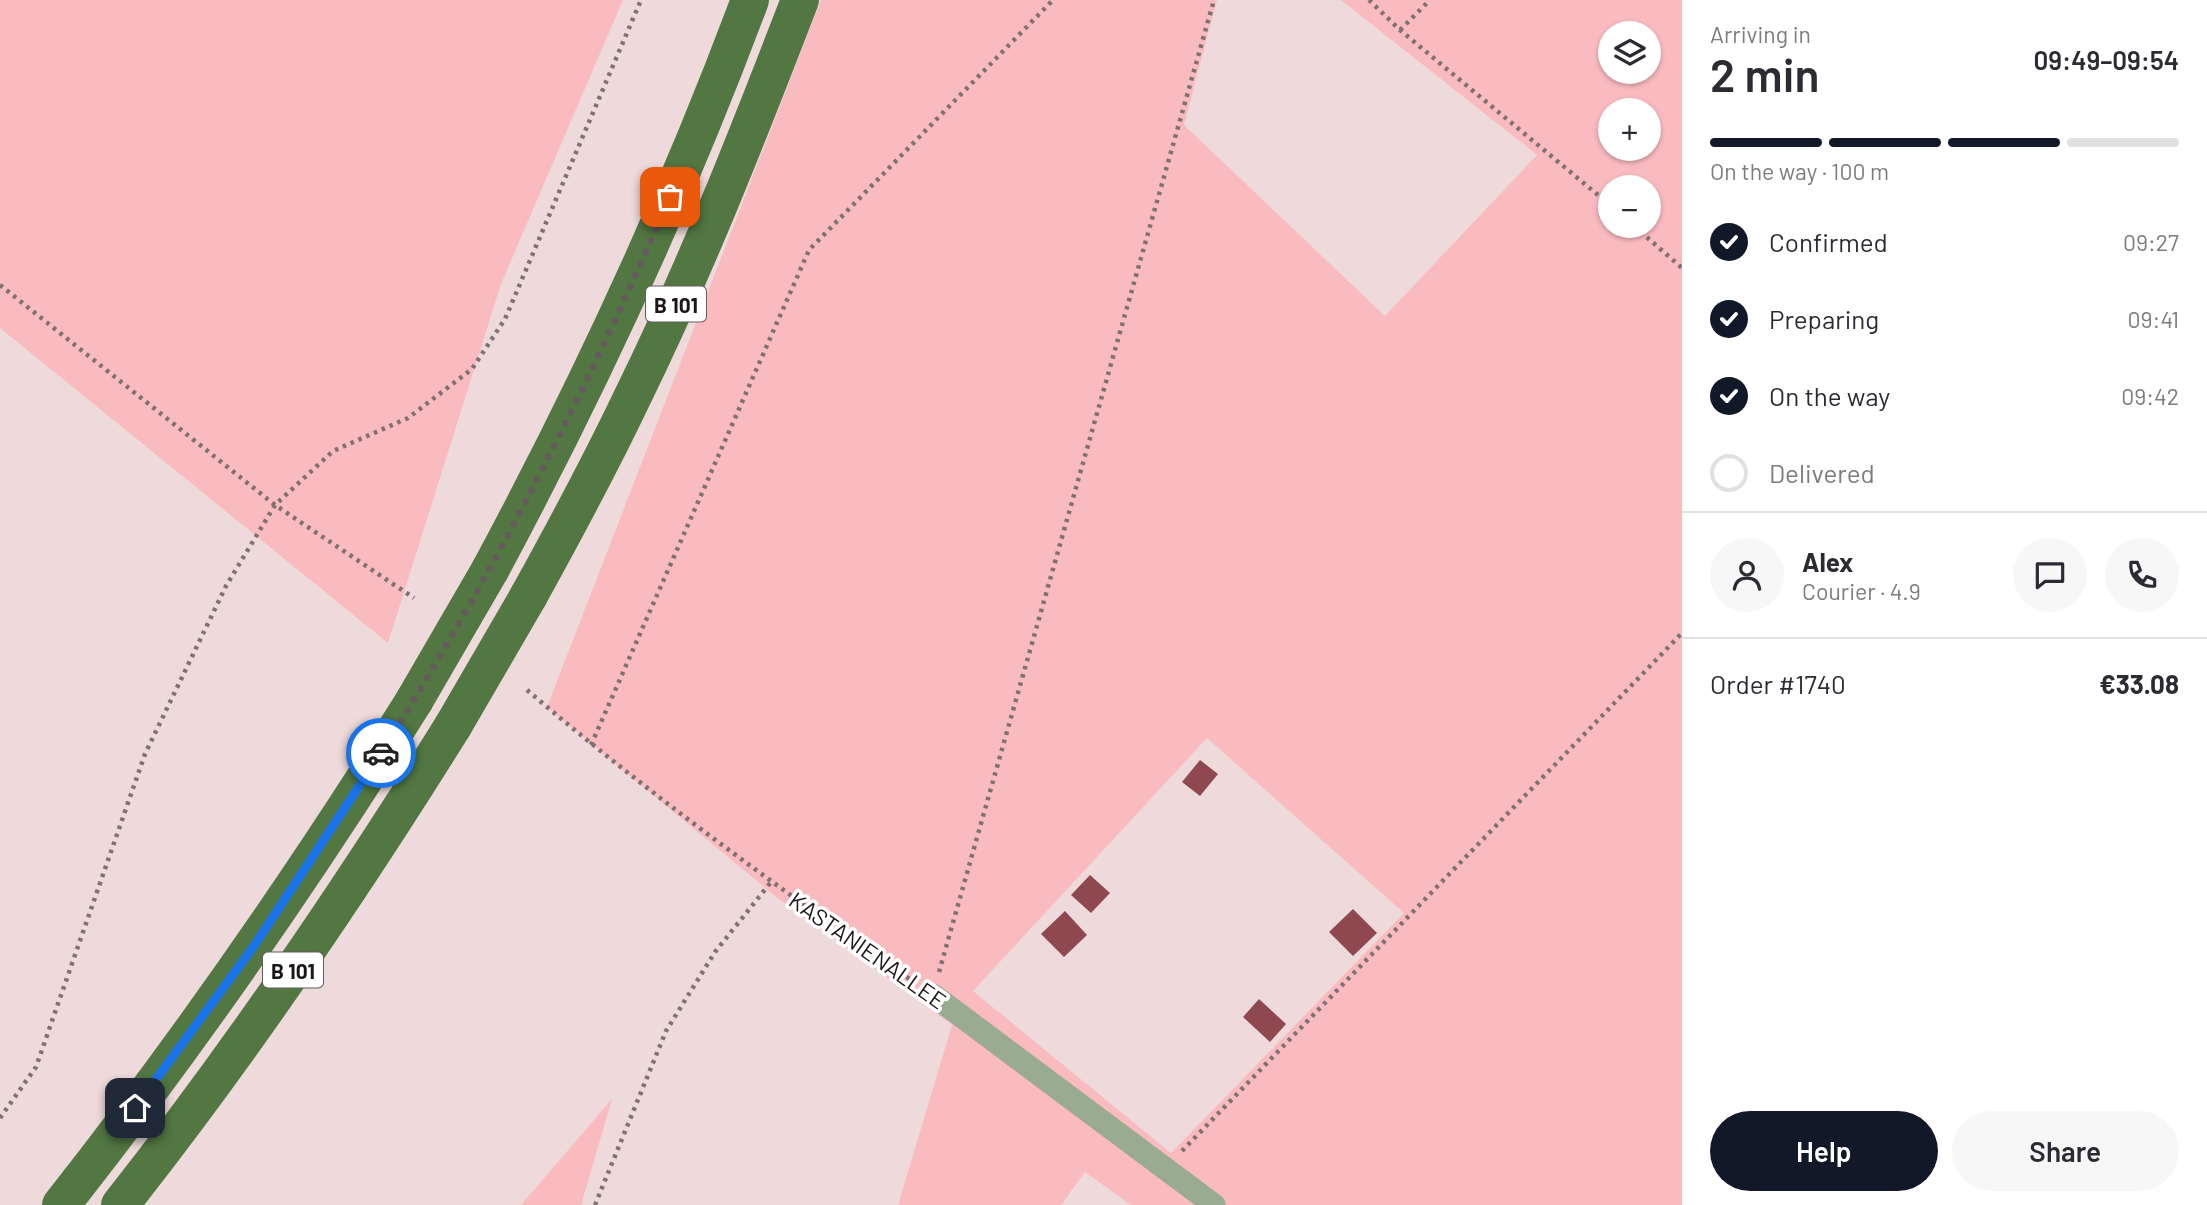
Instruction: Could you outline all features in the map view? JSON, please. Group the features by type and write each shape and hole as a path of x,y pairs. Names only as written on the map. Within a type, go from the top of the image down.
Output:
{"highway":[{"name":"B 101","path":"61,1205 166,1068 254,946 345,811 414,701 490,570 566,425 623,304 690,152 750,0"},
{"name":"B 101","path":"120,1205 241,1045 329,919 453,726 528,597 632,399 668,320 729,180 800,0"}],"street":[{"name":"KASTANIENALLEE","path":"933,995 1214,1205"}],"path":[{"path":"0,1118 36,1067 145,754 226,586 275,505 332,451 408,418 472,369 505,318 641,0"},
{"path":"591,745 810,250 1053,0"},
{"path":"933,995 1214,0"},
{"path":"1369,0 1400,30 1598,195"},
{"path":"1400,30 1430,0"},
{"path":"1648,238 1682,268"},
{"path":"0,285 275,505 414,598"},
{"path":"1166,1168 1682,633"},
{"name":"KASTANIENALLEE","path":"527,690 591,745 771,882 933,995"},
{"path":"595,1205 666,1031 715,952 771,882"}],"shaded area":[{"path":"0,0 623,0 501,284 388,643 0,328"},
{"path":"821,0 1217,0 1184,125 1385,316 1537,155 1341,0 1682,0 1682,1205 1131,1205 1085,1172 1061,1205 898,1205 952,1025 776,897 547,707","holes":["1207,738 1404,913 1171,1153 973,991"]},
{"path":"612,1099 581,1205 521,1205"}],"building":[{"path":"1200,760 1218,774 1200,796 1182,782"},
{"path":"1090,875 1110,893 1091,913 1071,895"},
{"path":"1353,909 1377,933 1353,956 1329,932"},
{"path":"1065,911 1087,935 1064,957 1041,934"},
{"path":"1259,999 1286,1024 1270,1042 1243,1017"}],"way so far":[{"path":"381,753 490,570 530,495 618,316 670,197"}],"route":[{"path":"135,1108 254,946 381,753"}]}
